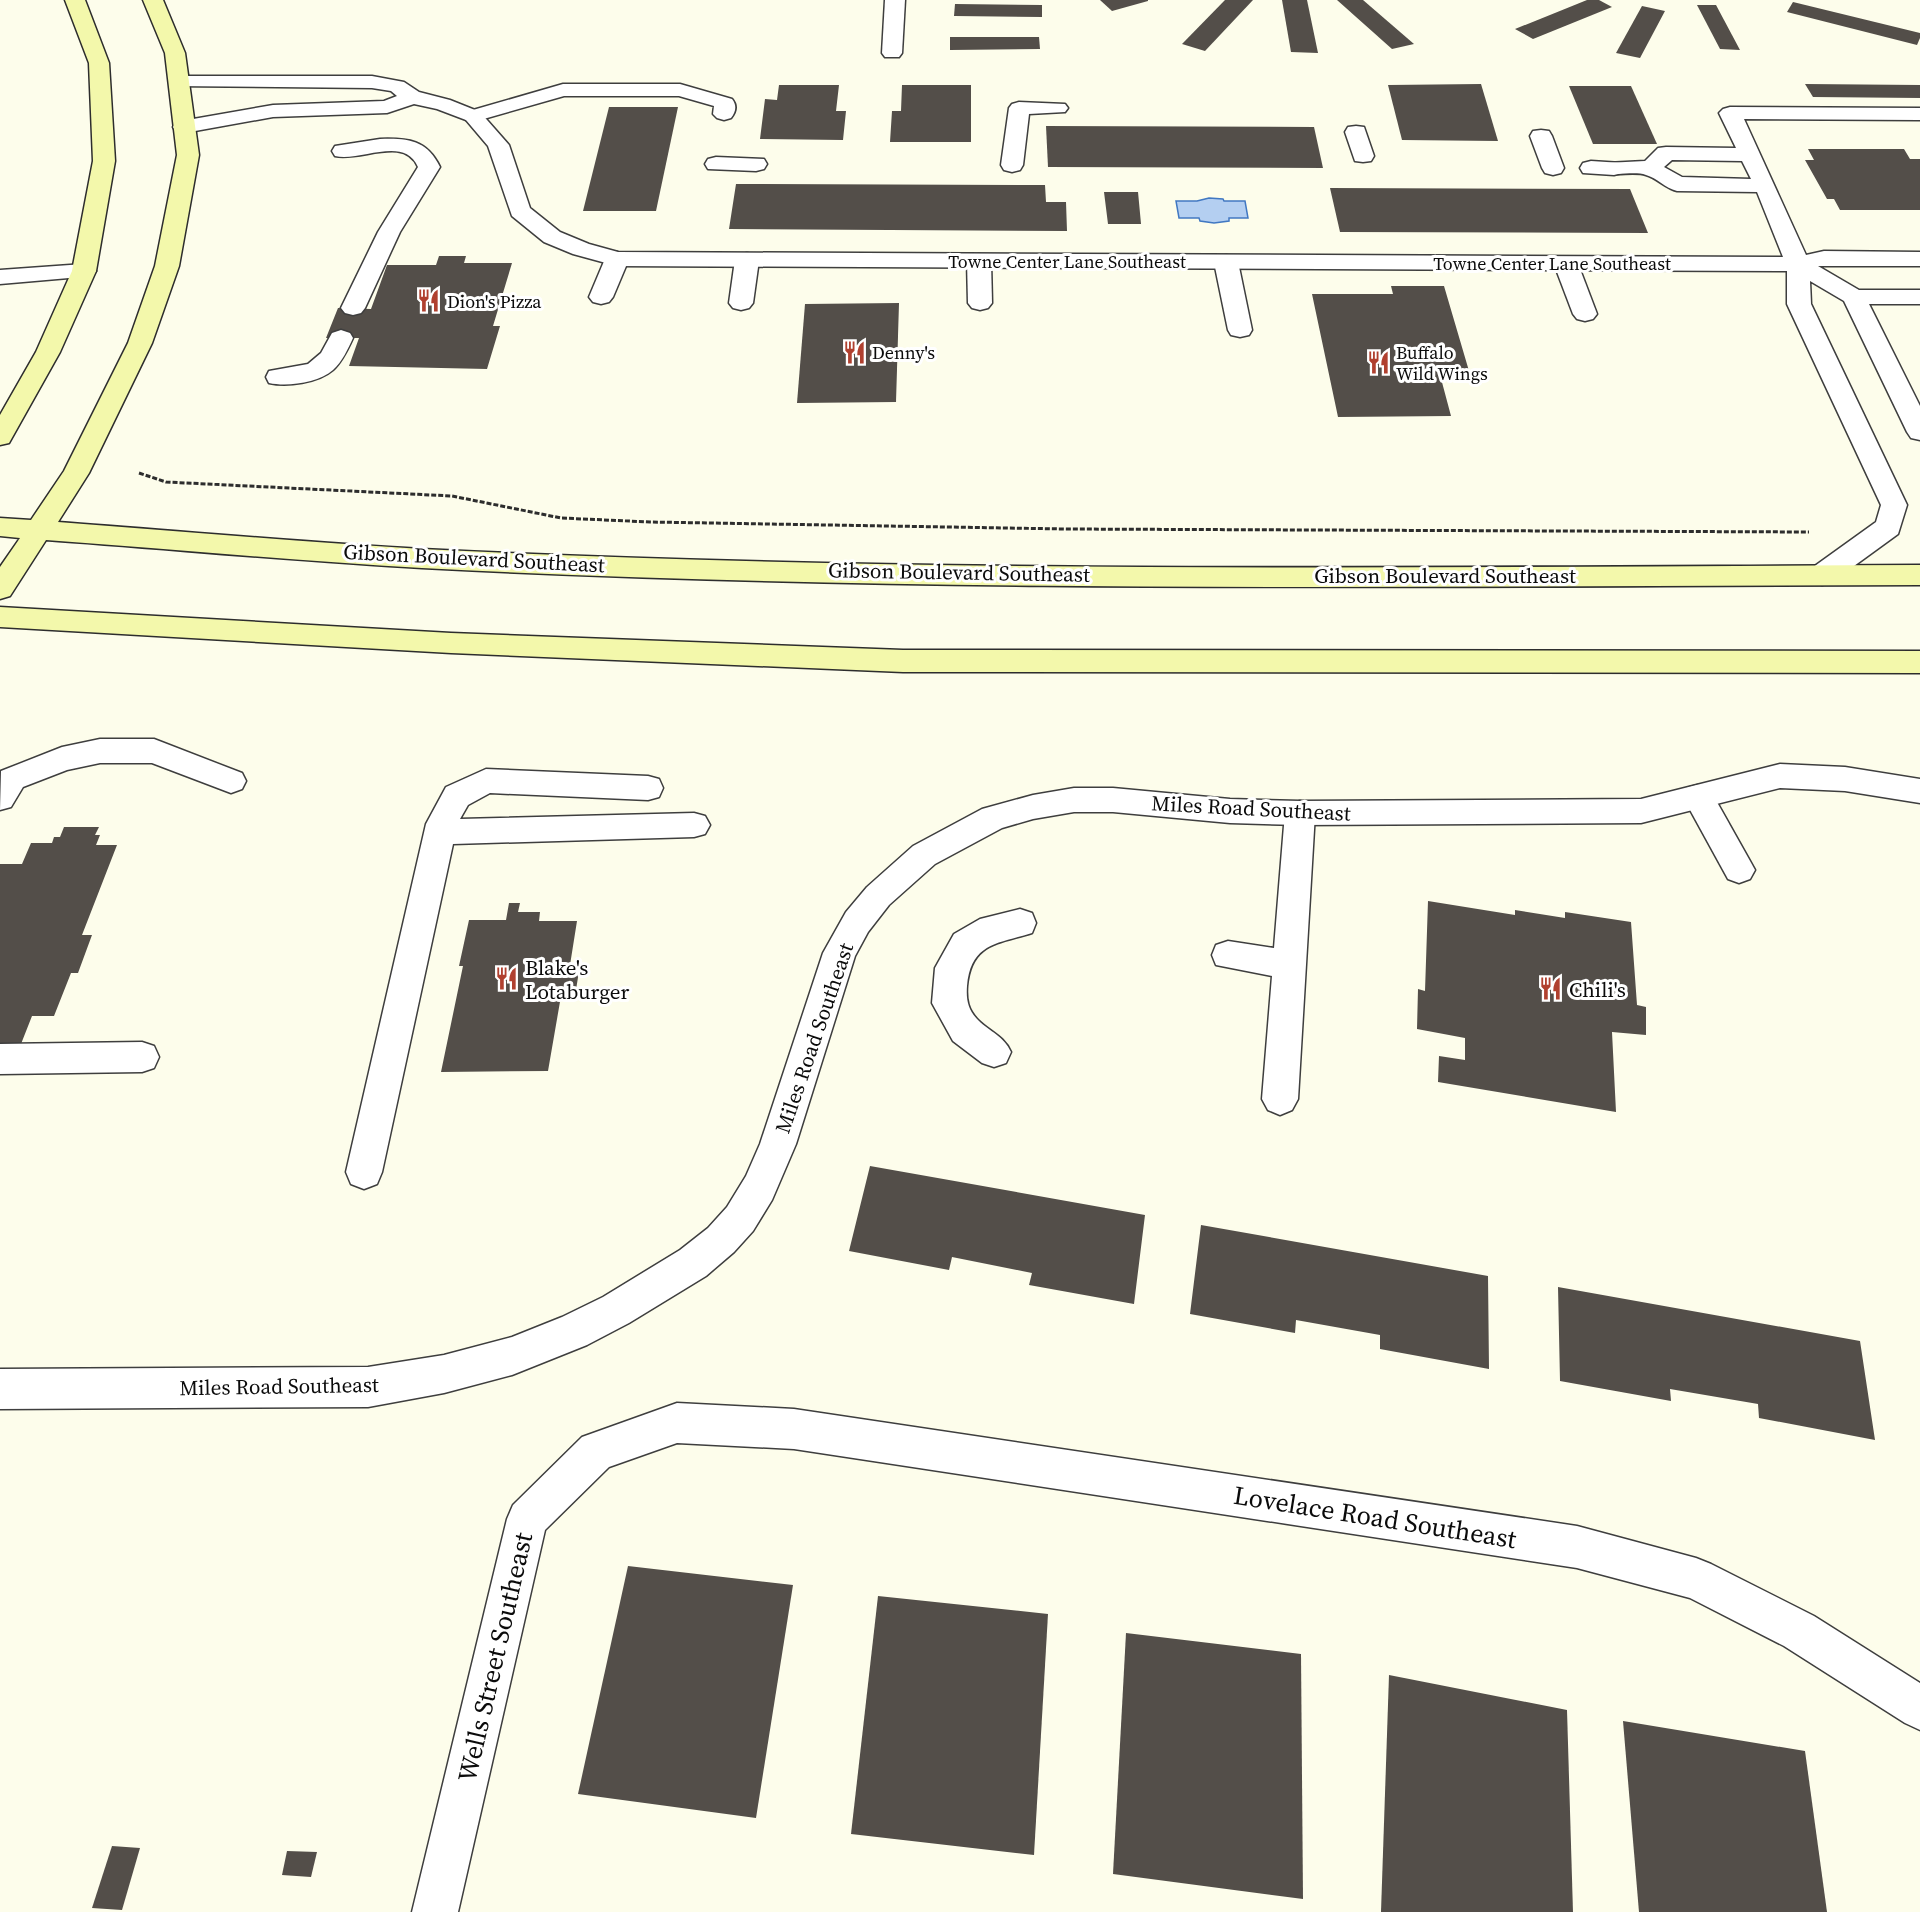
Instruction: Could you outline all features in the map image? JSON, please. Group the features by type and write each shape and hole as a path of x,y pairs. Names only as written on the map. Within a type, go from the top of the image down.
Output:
{"main road":[{"path":"0,437 48,352 84,271 104,161 99,63 75,0"},
{"path":"0,589 76,473 140,343 167,267 188,155 175,54 153,0"},
{"name":"Gibson Boulevard Southeast","path":"0,528 478,561 860,571 1468,576 1920,575"},
{"path":"0,617 462,644 903,661 1920,662"}],"street":[{"path":"892,53 895,0"},
{"name":"Towne Center Lane Southeast","path":"179,82 372,82 397,86 412,97 443,104 473,116 498,145 520,211 552,237 581,249 617,259 1566,264 1798,264 1824,258 1920,259"},
{"path":"473,116 563,90 680,90 725,103 724,114"},
{"path":"184,127 273,111 387,107 412,97"},
{"path":"1012,165 1019,108 1058,108"},
{"path":"1822,575 1888,527 1894,505 1799,304 1798,264 1765,186 1730,113 1920,114"},
{"path":"1356,132 1363,156"},
{"path":"1541,136 1554,168"},
{"path":"343,151 400,145 419,151 427,158 429,167 388,232 353,308"},
{"path":"1650,168 1666,153 1749,155"},
{"path":"716,164 756,164"},
{"path":"1591,168 1650,168 1677,184 1765,186"},
{"path":"602,297 617,259"},
{"path":"741,303 747,260"},
{"path":"978,261 980,303"},
{"path":"1226,262 1240,330"},
{"path":"1566,264 1586,314"},
{"path":"1798,264 1854,297 1920,297"},
{"path":"0,277 84,271"},
{"path":"1854,297 1920,432"},
{"path":"278,377 304,374 322,366 334,356 341,338"},
{"path":"0,798 12,779 62,759 100,751 154,751 231,781"},
{"name":"Miles Road Southeast","path":"0,1389 368,1387 444,1374 512,1356 573,1332 636,1299 693,1263 721,1240 740,1219 759,1188 778,1144 839,953 857,922 878,896 924,855 993,818 1033,807 1074,800 1113,800 1230,811 1300,813 1641,811 1780,776 1845,778 1920,791"},
{"path":"364,1172 442,824 458,796 486,781 648,788"},
{"path":"1698,797 1739,870"},
{"path":"1280,1099 1300,813"},
{"path":"440,832 694,825"},
{"path":"994,1052 965,1030 949,1003 952,968 966,944 992,928 1020,923"},
{"path":"1228,955 1291,964"},
{"path":"0,1059 142,1057"},
{"name":"Wells Street Southeast","path":"435,1912 527,1519 596,1451 677,1423 794,1429"},
{"name":"Lovelace Road Southeast","path":"794,1429 1577,1548 1696,1579 1799,1631 1920,1708"}],"path":[{"path":"140,473 166,482 452,496 561,518 650,522 1066,529 1814,532"}],"water":[{"path":"1209,198 1245,201 1248,218 1229,218 1229,221 1214,223 1200,221 1199,218 1179,218 1176,201 1197,201"}],"building":[{"path":"1100,0 1148,0 1148,1 1112,11"},
{"path":"1225,0 1253,0 1205,51 1182,44"},
{"path":"1282,0 1307,0 1318,53 1291,52"},
{"path":"1337,0 1363,0 1414,44 1392,49"},
{"path":"1587,0 1599,0 1612,7 1533,39 1515,29"},
{"path":"1793,2 1920,33 1920,38 1917,45 1787,12"},
{"path":"955,4 1042,5 1042,17 954,16"},
{"path":"1697,5 1716,5 1740,50 1720,49"},
{"path":"1642,6 1665,11 1640,58 1616,53"},
{"path":"950,37 1039,37 1040,49 950,50"},
{"path":"1481,84 1498,141 1402,140 1388,85"},
{"path":"1805,84 1920,85 1920,98 1813,97"},
{"path":"779,85 839,85 836,111 846,111 843,140 760,139 765,99 777,100"},
{"path":"902,85 971,85 971,142 890,142 892,111 901,111"},
{"path":"1569,86 1631,86 1657,144 1593,144"},
{"path":"609,107 678,107 656,211 583,211"},
{"path":"1046,126 1314,127 1323,168 1048,167"},
{"path":"1808,149 1904,149 1910,159 1920,159 1920,210 1840,210 1834,199 1827,199 1805,160 1814,160"},
{"path":"736,184 1045,185 1046,202 1066,202 1067,231 729,229"},
{"path":"1330,188 1630,189 1648,233 1340,232"},
{"path":"1104,192 1138,192 1141,224 1108,224"},
{"path":"439,256 466,256 464,263 512,263 493,326 500,326 487,369 349,366 359,338 326,338 338,308 371,309 387,265 436,265"},
{"path":"1391,286 1444,286 1469,371 1439,371 1451,416 1338,417 1312,294 1393,294"},
{"path":"899,303 896,402 797,403 805,304"},
{"path":"64,827 99,827 95,835 100,835 96,845 117,845 82,935 92,935 78,973 71,973 54,1016 32,1016 21,1044 0,1044 0,864 22,864 31,843 52,843 54,837 60,837"},
{"path":"1428,901 1515,915 1515,910 1565,918 1565,912 1631,922 1637,1005 1646,1007 1646,1035 1612,1032 1616,1112 1438,1082 1439,1056 1465,1060 1465,1038 1417,1029 1418,989 1425,991"},
{"path":"509,903 520,903 518,912 540,912 539,921 577,921 570,965 580,965 575,996 561,996 548,1071 441,1072 463,966 459,966 469,920 506,920"},
{"path":"870,1166 1145,1215 1134,1304 1029,1285 1032,1273 952,1257 949,1270 849,1251"},
{"path":"1201,1225 1488,1276 1489,1369 1380,1349 1380,1335 1296,1320 1295,1333 1190,1314"},
{"path":"1558,1287 1860,1341 1875,1440 1759,1418 1758,1404 1670,1389 1671,1401 1560,1381"},
{"path":"628,1566 793,1585 756,1818 578,1794"},
{"path":"878,1596 1048,1614 1034,1855 851,1834"},
{"path":"1126,1633 1301,1654 1303,1899 1113,1874"},
{"path":"1389,1675 1567,1710 1573,1912 1381,1912"},
{"path":"1623,1721 1805,1751 1827,1912 1639,1912"},
{"path":"112,1846 140,1848 122,1910 92,1908"},
{"path":"287,1851 317,1852 311,1877 282,1875"}],"place":[{"name":"Dion's Pizza","path":"429,301"},
{"name":"Denny's","path":"854,352"},
{"name":"Buffalo Wild Wings","path":"1378,362"},
{"name":"Blake's Lotaburger","path":"507,979"},
{"name":"Chili's","path":"1551,989"}]}
